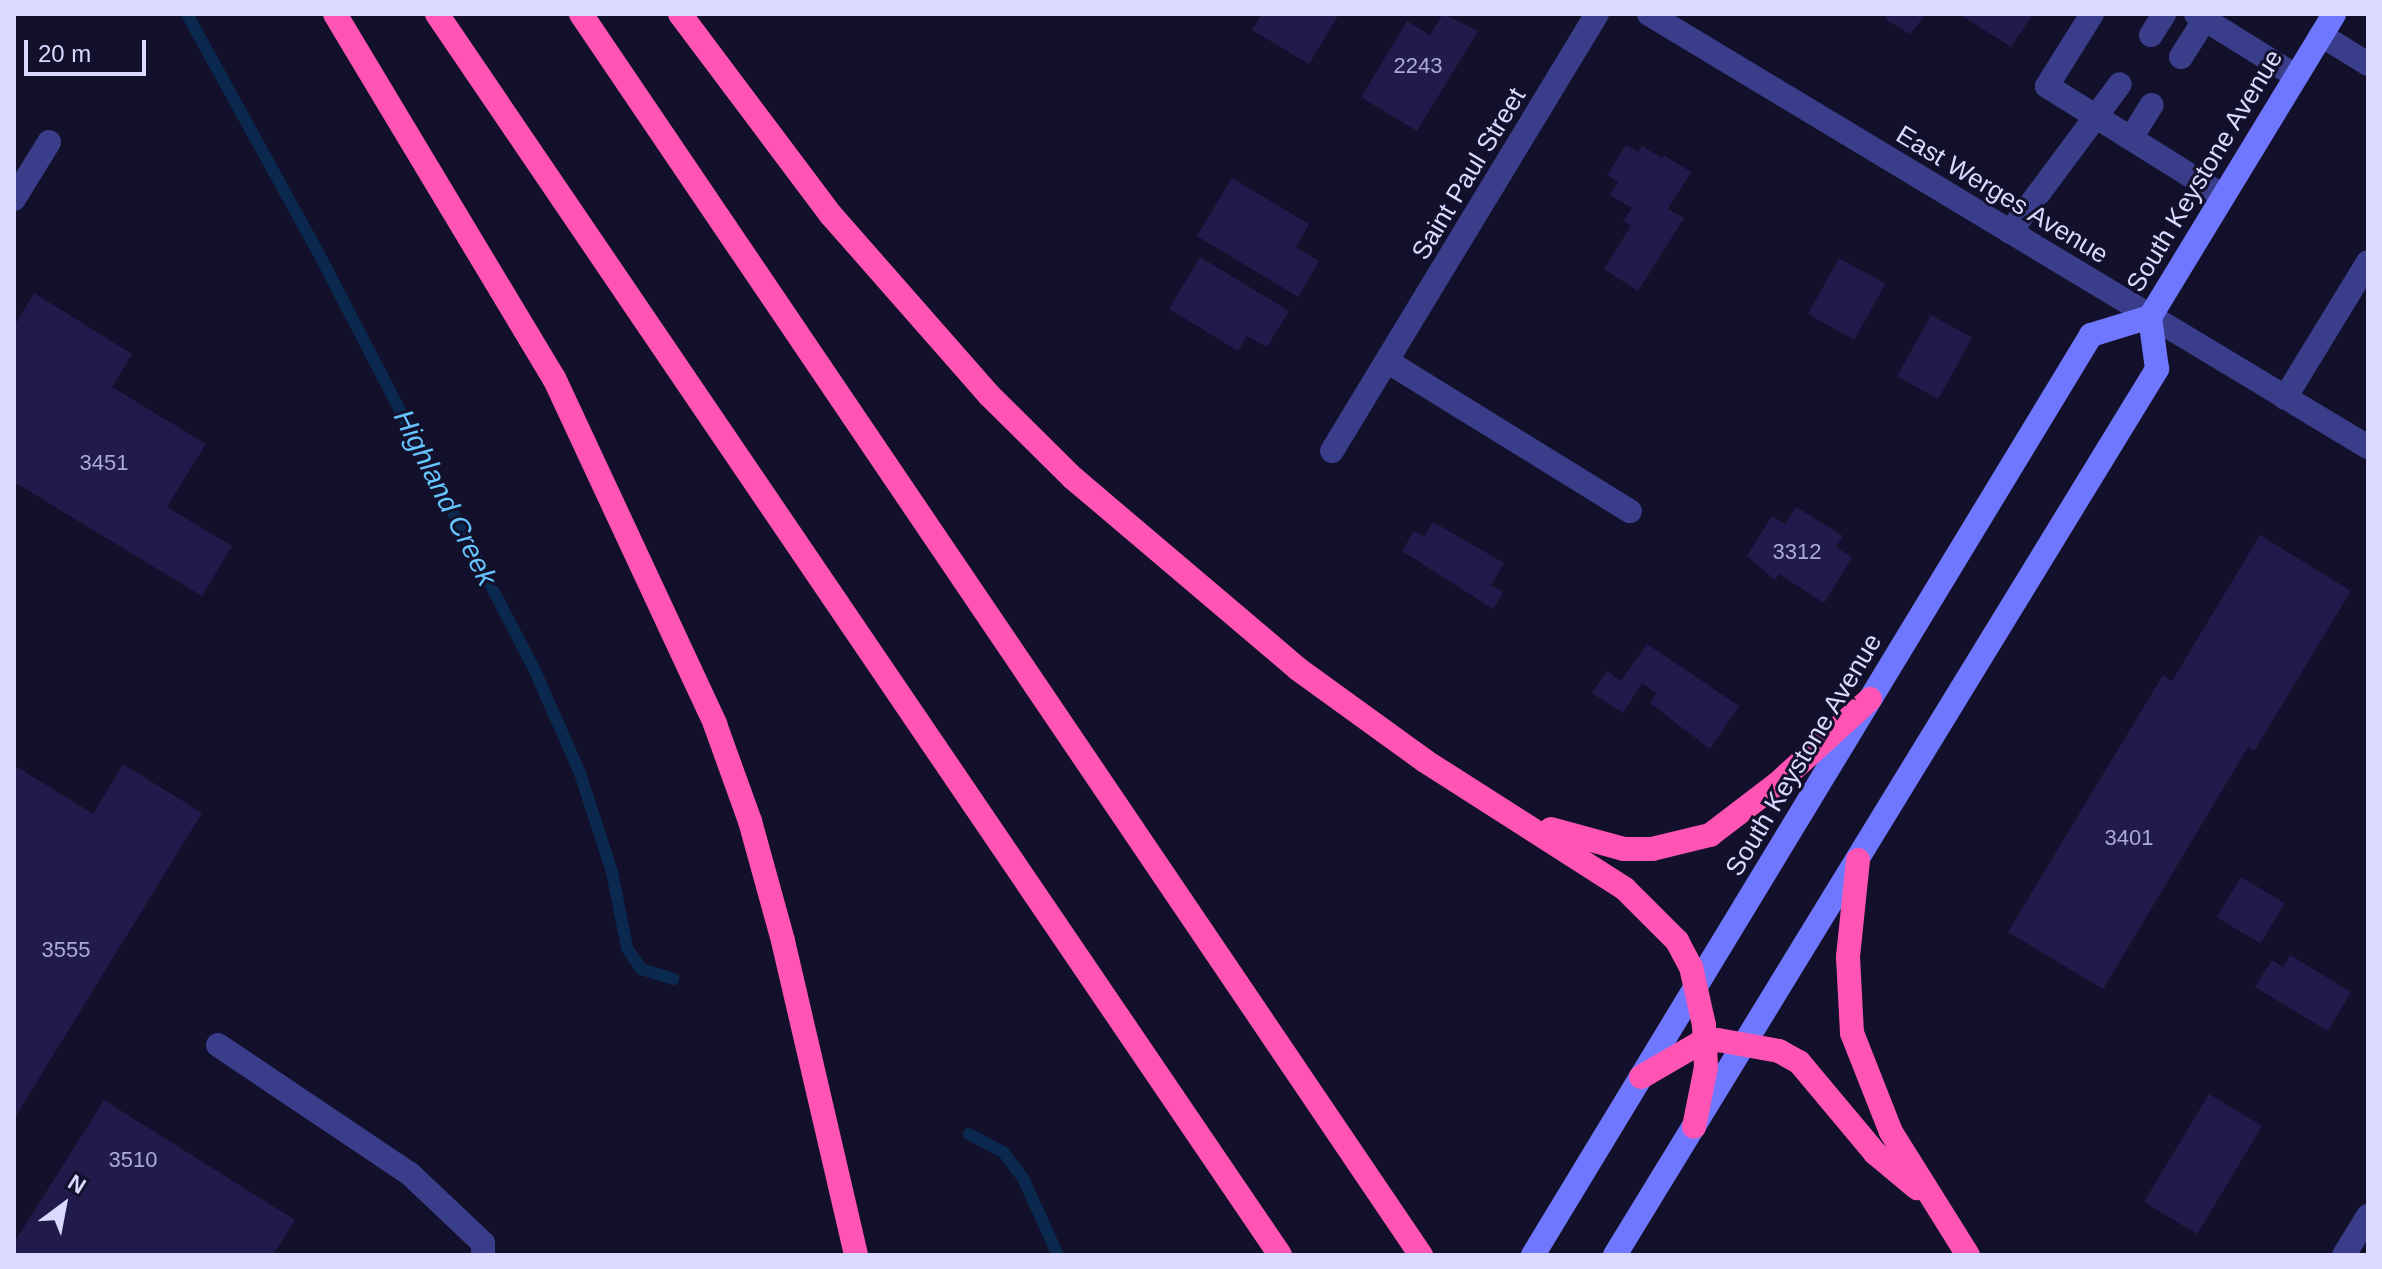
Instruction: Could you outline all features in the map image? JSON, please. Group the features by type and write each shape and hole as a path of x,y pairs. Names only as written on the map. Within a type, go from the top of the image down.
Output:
{"highway":[{"path":"335,14 554,378 715,724 750,821 783,941 856,1255"},
{"path":"437,14 1280,1255"},
{"path":"581,14 1415,1246"},
{"path":"680,14 831,215 900,297 1073,478 1309,677 1425,761 1518,818 1647,910 1677,941 1695,988 1705,1042 1694,1127"},
{"path":"1518,818 1624,849 1652,849 1710,835 1777,784 1870,699"},
{"path":"1858,860 1848,957 1852,1033 1891,1132 1968,1255"},
{"path":"1641,1077 1705,1042 1747,1042 1799,1062 1875,1153 1934,1202"}],"main road":[{"name":"South Keystone Avenue","path":"1615,1255 2157,369 2150,317 2334,14"},
{"name":"South Keystone Avenue","path":"1533,1255 2091,335 2150,317"}],"street":[{"name":"Saint Paul Street","path":"1332,451 1390,363 1597,14"},
{"name":"East Werges Avenue","path":"1649,14 2368,447"},
{"path":"2092,14 2047,86 2223,196"},
{"path":"2151,35 2164,14"},
{"path":"2181,57 2200,17 2296,76"},
{"path":"2321,35 2368,64"},
{"path":"2010,232 2099,119 2120,84"},
{"path":"2131,138 2152,105"},
{"path":"14,199 49,142"},
{"path":"2285,398 2368,262"},
{"path":"1390,363 1630,511"},
{"path":"218,1045 410,1174 483,1243 483,1255"},
{"path":"2344,1255 2368,1216"}],"building":[{"path":"1262,14 1339,14 1309,64 1252,30"},
{"path":"1443,14 1478,31 1417,131 1361,97 1407,21 1430,35"},
{"path":"1888,14 1926,14 1910,34 1885,19"},
{"path":"1959,14 2033,14 2011,47"},
{"path":"1626,145 1638,152 1642,146 1662,158 1664,155 1691,172 1668,209 1684,218 1638,291 1604,269 1631,226 1623,221 1632,208 1610,195 1618,182 1607,175"},
{"path":"1232,178 1309,224 1296,247 1319,261 1298,297 1197,236"},
{"path":"1200,257 1289,311 1267,347 1247,336 1238,351 1169,309"},
{"path":"1839,258 1885,284 1854,340 1808,314"},
{"path":"34,293 132,354 112,387 206,444 167,507 232,546 202,596 14,482 14,326"},
{"path":"1931,315 1972,338 1938,399 1897,376"},
{"path":"1796,507 1843,536 1836,547 1852,557 1824,603 1779,574 1775,580 1747,556 1772,516 1785,524"},
{"path":"1433,522 1504,563 1491,585 1503,592 1493,609 1402,551 1414,531 1424,537"},
{"path":"2260,535 2351,591 2254,751 2248,747 2103,989 2008,932 2163,675 2172,681"},
{"path":"1647,644 1739,706 1710,749 1650,703 1656,693 1642,683 1623,713 1592,693 1607,671 1621,681"},
{"path":"123,764 202,813 14,1119 14,765 93,814"},
{"path":"2241,877 2285,903 2261,944 2217,917"},
{"path":"2290,955 2351,992 2328,1031 2255,987 2272,960 2283,967"},
{"path":"2209,1094 2262,1126 2197,1234 2144,1202"},
{"path":"104,1100 295,1220 273,1255 14,1255 14,1243"}],"waterway":[{"name":"Highland Creek","path":"187,14 320,256 536,673 580,773 612,872 627,948 641,969 674,979"},
{"name":"Highland Creek","path":"969,1134 1004,1153 1023,1178 1058,1255"}]}
